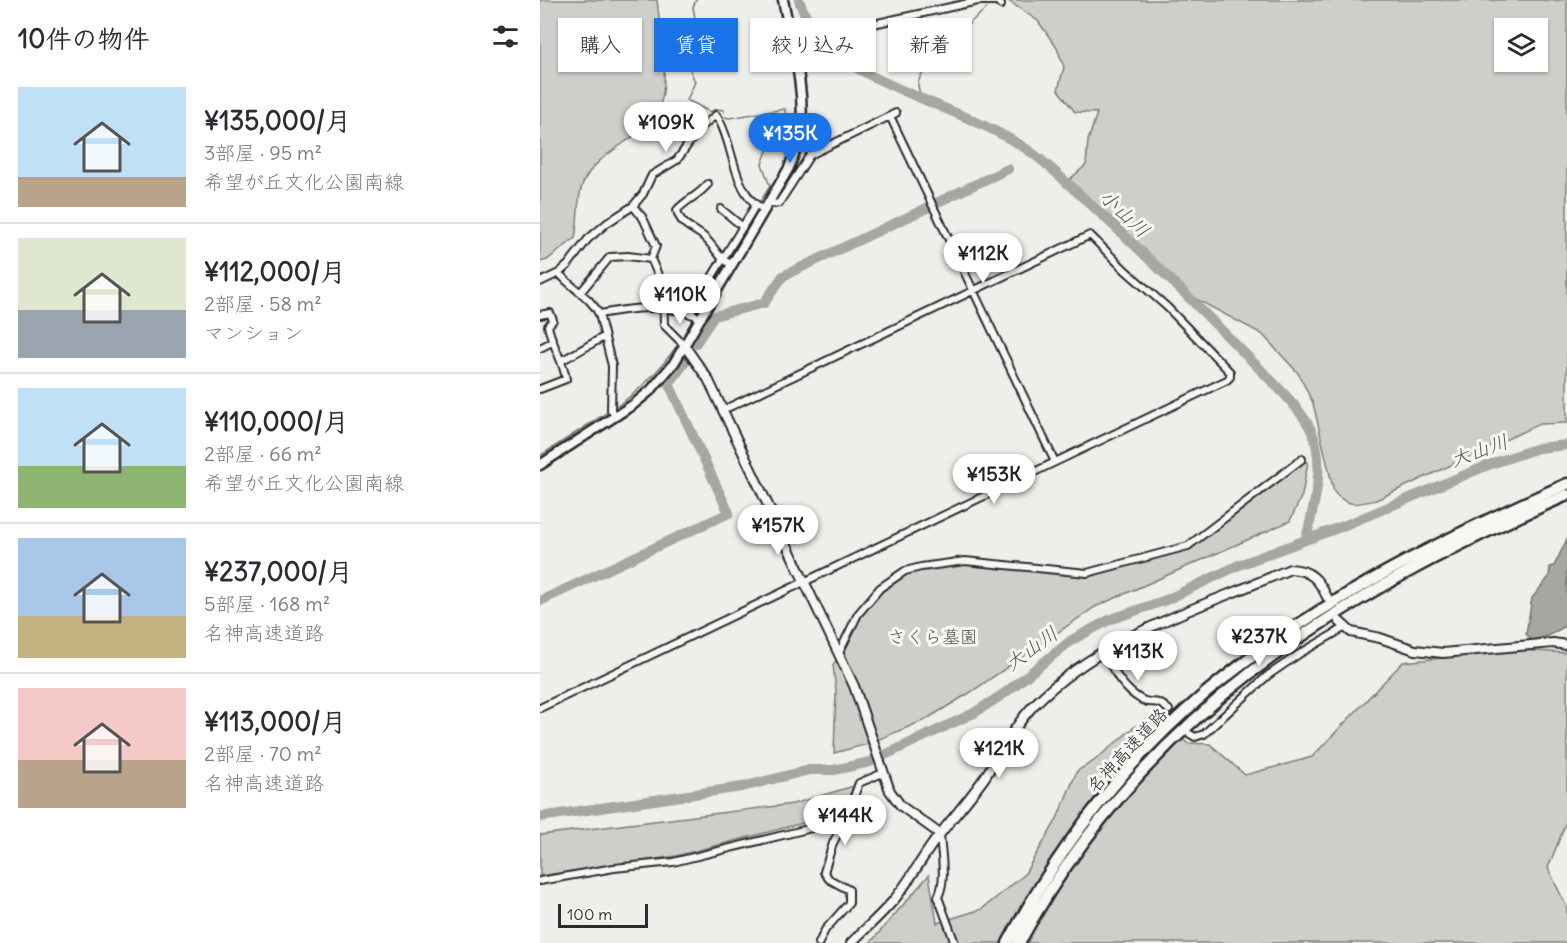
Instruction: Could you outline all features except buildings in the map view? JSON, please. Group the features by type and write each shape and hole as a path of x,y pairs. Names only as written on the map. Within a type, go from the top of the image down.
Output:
{"highway":[{"name":"名神高速道路","path":"1008,943 1028,906 1085,821 1138,759 1206,693 1286,632 1359,587 1454,536 1567,484"},
{"name":"名神高速道路","path":"1019,943 1056,881 1093,829 1146,766 1213,702 1292,641 1364,596 1459,546 1567,495"}],"main road":[{"path":"783,0 786,18"},
{"path":"540,465 617,416 651,390 674,363 789,168 800,134 801,96 797,72"}],"street":[{"path":"876,23 978,1 997,1 1001,5"},
{"path":"770,201 775,204 779,203 810,155 893,114 973,291 1055,462"},
{"path":"540,282 559,273 588,239 633,206 643,194 652,175 677,160 699,129 716,115 726,133 739,178 755,206 765,210"},
{"path":"708,184 699,195 677,210 678,215 685,226 705,238 722,260 732,266"},
{"path":"633,206 643,218 656,246 651,259 663,286 664,325 684,345 708,379 854,686 890,790 901,806 940,834"},
{"path":"690,314 755,206"},
{"path":"721,209 743,227"},
{"path":"540,708 1227,380 1230,372 1167,307 1090,235 723,410"},
{"path":"580,293 610,257 628,256 651,259"},
{"path":"559,273 568,285 580,293 599,314 612,366 611,410 617,416"},
{"path":"599,314 619,310 663,308 702,318"},
{"path":"540,315 550,313 553,320 548,326 552,342 562,360 566,379 540,389"},
{"path":"562,360 584,350 604,336"},
{"path":"540,348 552,342"},
{"path":"839,653 858,614 880,588 905,571 965,561 1087,573 1188,546 1302,459"},
{"path":"851,943 894,900 940,834 985,777 1009,737 1035,705 1066,677 1103,651 1172,618 1290,569 1314,576 1320,581 1327,597"},
{"path":"1190,734 1195,737 1204,734 1267,676 1342,624 1351,632 1434,653 1553,643 1567,645"},
{"path":"1103,651 1119,680 1128,690 1143,700 1160,702 1168,710"},
{"path":"819,943 825,930 849,903 849,890 829,879 824,872 833,843 848,816 859,783 883,772"},
{"path":"540,880 614,868 673,862 824,825 848,816"},
{"path":"940,834 942,889 938,897 956,943"}],"green space":[{"path":"540,0 657,0 659,18 654,18 654,72 664,72 662,99 658,110 642,130 608,154 589,172 579,196 575,238 547,260 540,262"},
{"path":"1007,0 1567,0 1567,423 1539,424 1376,500 1363,503 1344,501 1334,492 1313,403 1298,373 1262,334 1194,298 1069,180 1086,165 1088,141 1097,113 1075,112 1058,90 1064,67 1057,48 1038,21"},
{"name":"さくら墓園","path":"1304,462 1308,462 1302,495 1290,521 1095,607 971,692 925,720 877,740 844,652 860,615 891,583 920,570 965,564 1089,576 1189,548"},
{"path":"1520,650 1567,653 1567,820 1548,868 1567,908 1567,943 870,943 929,875 937,923 982,909 1024,875 1056,821 1077,771 1094,761 1134,727 1157,712 1187,743 1210,744 1245,775 1312,757 1403,662"},
{"path":"837,658 851,687 869,740 868,744 834,753 836,691 833,665"},
{"path":"854,786 841,813 676,856 540,876 540,835 793,804"}],"shaded area":[{"path":"1567,539 1567,625 1548,636 1531,640 1526,634 1532,598 1549,577 1550,567 1554,566"}],"waterway":[{"path":"696,0 693,7 698,35 688,59 695,82 687,100 710,112 716,109 724,110 724,112"},
{"name":"小山川","path":"799,0 815,29 840,55 857,68 896,88 998,132 1045,163 1148,258 1282,392 1307,422 1316,445 1317,485 1306,539"},
{"path":"921,98 918,84 928,65 948,43 987,8"},
{"path":"725,117 785,109 787,135 774,133 762,164 770,186 759,204"},
{"path":"936,203 1008,169"},
{"path":"696,343 714,316 764,303 783,276 929,207"},
{"path":"728,258 745,229"},
{"path":"697,312 724,265"},
{"path":"684,334 693,319"},
{"path":"616,407 649,380 676,347"},
{"path":"540,601 729,513 669,384 686,361"},
{"path":"540,456 608,412"},
{"name":"大山川","path":"540,817 742,787 809,770 834,770 870,762 974,713 1005,693 1072,640 1109,620 1166,600 1239,565 1343,526 1491,464 1538,448 1567,445"}]}
